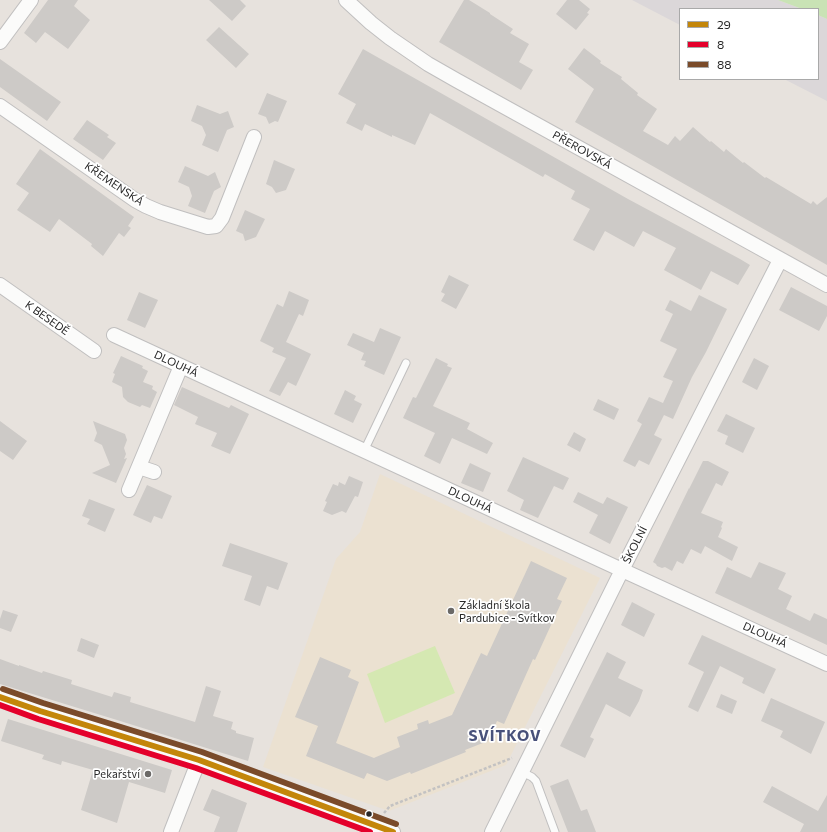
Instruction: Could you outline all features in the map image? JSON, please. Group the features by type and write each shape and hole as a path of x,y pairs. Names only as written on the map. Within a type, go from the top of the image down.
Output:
{"street":[{"path":"0,42 31,0"},
{"name":"PŘEROVSKÁ","path":"346,0 385,34 428,64 827,285"},
{"name":"KŘEMENSKÁ","path":"0,106 135,200 160,212 208,227 216,226 219,223 254,137"},
{"name":"ŠKOLNÍ","path":"492,832 622,570 780,260"},
{"name":"K BESEDĚ","path":"0,285 94,351"},
{"name":"DLOUHÁ","path":"114,335 827,664"},
{"path":"129,490 181,366"},
{"path":"139,466 154,472"},
{"path":"0,697 40,711 200,760 377,829 393,832"},
{"path":"171,832 200,760"}],"lane":[{"path":"364,451 406,363"},
{"path":"524,768 536,782 555,832"}],"path":[{"path":"377,829 383,815 390,806 513,757 524,768"}],"shaded area":[{"path":"632,0 778,0 799,8 679,8 679,24"},
{"path":"819,15 827,19 827,101 786,80 819,80"},
{"name":"Základní škola Pardubice - Svítkov","path":"380,474 600,578 506,765 389,811 263,767 336,559 360,532"}],"green space":[{"path":"778,0 827,0 827,19 819,15 819,8 799,8"},
{"path":"435,646 455,693 385,723 367,674"}],"building":[{"path":"48,0 78,0 74,6 90,20 68,49 45,32 36,43 24,33"},
{"path":"209,0 240,0 246,6 232,21"},
{"path":"464,0 469,0 490,13 513,29 510,33 529,44 519,62 533,70 521,90 439,42"},
{"path":"567,0 579,0 590,9 587,13 589,14 576,30 556,14"},
{"path":"219,27 249,54 236,68 206,40"},
{"path":"584,48 601,61 600,63 622,77 621,79 638,93 637,95 657,109 643,131 668,145 675,136 680,141 693,127 724,152 726,149 765,178 766,177 811,204 813,201 817,205 827,197 827,265 575,122 594,89 568,69"},
{"path":"363,49 628,199 750,265 738,285 711,271 701,290 664,270 676,248 643,231 634,247 605,231 594,251 573,240 590,209 571,199 575,191 545,174 543,177 430,113 415,145 392,135 392,137 365,124 362,131 346,123 356,104 338,94"},
{"path":"0,59 61,102 47,121 0,87"},
{"path":"267,93 287,101 278,122 275,121 269,124 266,117 258,114"},
{"path":"197,105 220,114 228,111 234,127 227,130 218,152 202,145 206,135 202,126 191,121"},
{"path":"87,120 109,135 107,137 116,143 103,160 73,139"},
{"path":"40,149 134,217 128,226 131,228 124,237 119,233 103,256 91,246 92,244 59,219 50,232 17,210 29,193 16,184"},
{"path":"274,160 295,169 286,190 276,193 272,187 266,184"},
{"path":"185,166 208,176 215,172 221,187 214,191 205,213 188,206 192,196 189,187 178,182"},
{"path":"245,210 265,219 256,237 245,241 243,234 236,231"},
{"path":"449,275 469,285 456,309 441,301 445,294 441,292"},
{"path":"791,287 827,306 827,316 819,331 779,310"},
{"path":"289,291 309,300 303,316 299,314 286,342 311,354 296,386 288,382 280,396 269,391 286,358 272,352 274,348 260,341 277,304 283,307"},
{"path":"139,292 158,300 145,328 127,320"},
{"path":"699,295 727,309 692,377 673,419 664,415 654,435 662,439 649,465 639,460 635,467 623,461 642,424 637,421 649,397 663,403 673,381 663,377 677,349 660,341 673,314 665,310 670,300 691,311"},
{"path":"380,328 401,337 384,375 364,366 366,361 361,360 364,353 347,345 353,333 374,342"},
{"path":"121,356 143,366 142,368 148,371 143,382 153,386 152,389 157,392 150,408 142,405 140,407 128,402 123,397 122,387 112,382 115,374 113,373"},
{"path":"436,358 448,364 447,366 452,368 433,406 470,423 467,429 493,443 487,454 452,438 440,464 424,456 435,433 403,418 413,397 416,398"},
{"path":"754,358 769,366 757,390 742,382"},
{"path":"182,387 229,408 231,405 249,414 230,454 211,446 217,433 195,424 198,417 174,405"},
{"path":"345,390 356,396 354,400 362,404 353,423 334,414"},
{"path":"598,399 619,409 614,420 593,410"},
{"path":"726,414 755,428 743,453 725,444 728,436 717,431"},
{"path":"0,421 27,441 13,460 0,451"},
{"path":"93,421 125,434 127,440 124,448 126,454 124,459 127,458 116,483 92,473 110,465 102,445 94,441 97,433"},
{"path":"574,432 586,439 580,452 567,445"},
{"path":"523,457 569,478 563,490 554,486 538,518 520,510 524,500 507,491"},
{"path":"703,461 708,461 729,472 722,486 716,483 701,513 723,522 718,537 738,547 732,561 705,546 701,554 691,549 683,564 677,561 672,571 665,567 662,568 657,566 653,562"},
{"path":"470,463 491,473 483,492 461,483"},
{"path":"349,476 363,482 358,497 355,496 346,513 342,511 332,515 323,511 327,502 325,501 333,484 338,486 339,482 345,485"},
{"path":"147,485 172,496 162,519 154,516 151,523 133,515"},
{"path":"578,492 603,504 607,497 628,507 610,544 589,533 598,515 573,502"},
{"path":"89,499 115,509 105,532 87,524 90,519 82,516"},
{"path":"230,543 288,563 278,590 267,586 260,606 244,600 252,576 222,566"},
{"path":"531,561 567,578 557,599 562,601 535,660 533,659 504,724 497,721 488,741 465,750 466,752 411,774 410,772 387,781 367,773 364,779 306,756 318,726 295,717 320,657 351,670 348,677 359,682 336,743 374,758 400,747 397,737 418,729 417,724 428,720 429,724 452,715 481,653 487,656"},
{"path":"759,562 786,573 778,589 792,596 786,609 810,621 814,613 827,619 827,645 715,593 727,567 751,578"},
{"path":"632,602 655,614 644,637 621,625"},
{"path":"3,610 18,615 11,632 0,628 0,619"},
{"path":"702,635 776,669 764,694 742,683 744,678 720,666 698,712 688,707 704,672 688,664"},
{"path":"81,638 99,645 94,658 77,651"},
{"path":"607,652 626,662 618,678 643,690 630,717 606,704 590,737 594,739 585,758 560,746"},
{"path":"0,659 42,673 43,671 72,680 71,684 112,697 114,692 131,697 130,702 195,722 206,686 221,691 213,716 233,722 231,729 236,731 236,733 254,738 248,761 0,684"},
{"path":"721,694 737,701 732,714 716,707"},
{"path":"771,698 825,722 811,754 780,737 783,731 761,721"},
{"path":"8,719 172,770 165,793 129,782 117,823 81,810 93,770 62,761 61,765 42,759 44,755 1,741"},
{"path":"568,779 581,811 587,809 596,832 568,832 550,786"},
{"path":"772,786 818,811 827,795 827,832 800,832 804,824 763,802"},
{"path":"212,789 247,803 237,832 214,832 220,817 203,810"}],"transit line":[{"name":"88","path":"3,689 43,703 202,752 396,824"},
{"name":"29","path":"0,697 40,711 199,760 393,832"},
{"name":"8","path":"0,705 38,719 196,768 370,832"}],"place":[{"name":"Základní škola Pardubice - Svítkov","path":"451,611"},
{"name":"Pekařství","path":"148,774"}],"district":[{"name":"SVÍTKOV","path":"505,736"}]}
